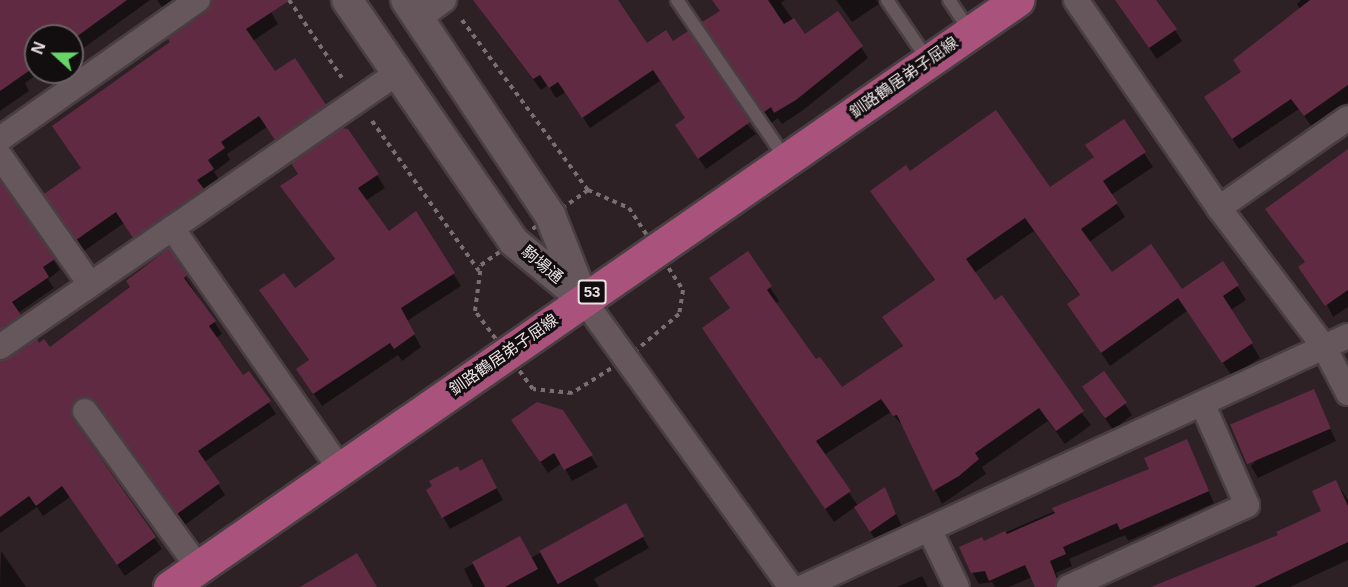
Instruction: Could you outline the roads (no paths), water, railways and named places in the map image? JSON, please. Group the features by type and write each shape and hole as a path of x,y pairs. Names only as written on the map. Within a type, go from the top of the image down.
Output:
{"main road":[{"name":"釧路鶴居弟子屈線","path":"170,587 1017,0"}],"street":[{"path":"0,139 198,0"},
{"name":"駒場通","path":"347,0 513,241 583,299"},
{"path":"1076,0 1219,208 1324,347 1348,393"},
{"path":"412,9 449,5"},
{"name":"駒場通","path":"412,9 550,215 583,299"},
{"path":"0,346 397,74"},
{"path":"1219,208 1348,118"},
{"path":"0,156 90,284"},
{"path":"172,228 340,469"},
{"path":"583,299 791,587"},
{"path":"802,587 1348,336"},
{"path":"1069,587 1247,505 1202,403"},
{"path":"85,411 198,567"},
{"path":"929,529 957,587"}],"lane":[{"path":"677,0 786,159"},
{"path":"887,0 929,61"},
{"path":"949,0 970,32"}]}
